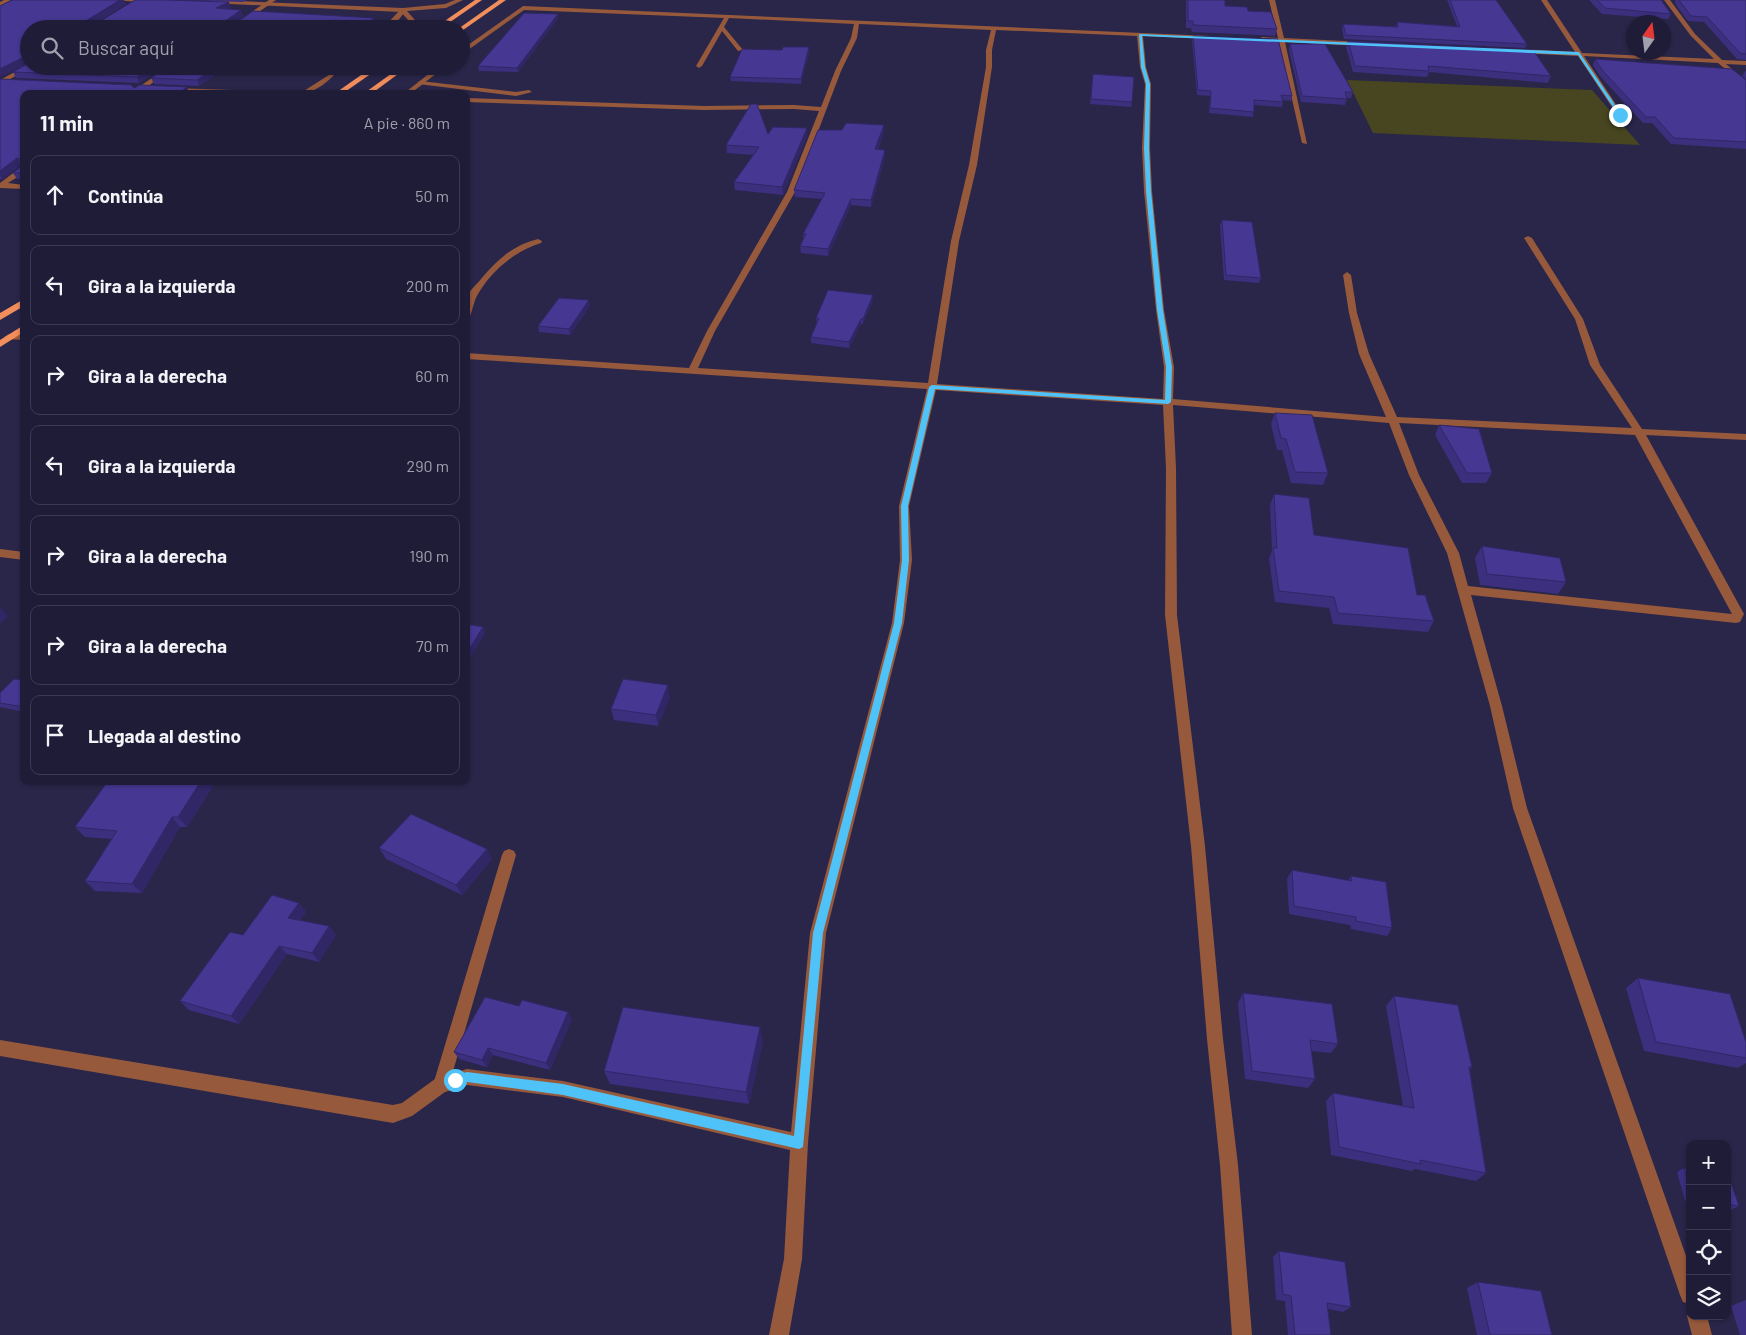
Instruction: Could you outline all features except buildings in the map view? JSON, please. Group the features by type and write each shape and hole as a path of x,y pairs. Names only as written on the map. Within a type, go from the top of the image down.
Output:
{"main road":[{"path":"449,20 479,0"},
{"path":"470,23 503,0"},
{"path":"343,90 366,75"},
{"path":"372,90 393,75"},
{"path":"0,317 20,304"},
{"path":"0,344 20,331"}],"street":[{"path":"0,4 8,0"},
{"path":"118,0 159,1"},
{"path":"131,5 140,0"},
{"path":"243,20 273,0"},
{"path":"208,2 403,10 446,6 460,0"},
{"path":"523,8 524,0"},
{"path":"1272,0 1305,144"},
{"path":"1544,0 1620,115"},
{"path":"1667,0 1689,30 1718,61 1746,84"},
{"path":"470,46 523,8 1212,37"},
{"path":"396,20 403,10"},
{"path":"403,10 410,20"},
{"path":"699,66 727,17"},
{"path":"692,372 710,331 792,192 804,156 838,71 854,38 858,22"},
{"path":"722,28 740,50"},
{"path":"779,1335 793,1259 799,1143 818,933 898,623 906,560 904,506 932,387 956,240 973,165 989,68 989,50 994,28"},
{"path":"470,38 485,35"},
{"path":"1140,35 1143,67 1148,84 1146,148 1148,191 1160,310 1169,367 1168,402 1172,468 1171,615 1198,846 1215,1039 1229,1165 1242,1335"},
{"path":"1251,38 1371,44"},
{"path":"1510,50 1746,63"},
{"path":"1,82 20,71"},
{"path":"139,89 160,75"},
{"path":"308,90 331,75"},
{"path":"411,90 430,75"},
{"path":"1,82 22,82"},
{"path":"420,83 516,94 529,92"},
{"path":"134,90 149,89"},
{"path":"470,100 704,108 794,107 824,109"},
{"path":"0,185 20,172"},
{"path":"0,185 20,187"},
{"path":"1463,590 1736,619 1738,614 1639,432 1595,365 1578,319 1528,238"},
{"path":"470,303 473,294 505,258 523,246 538,241"},
{"path":"1347,275 1353,312 1364,354 1414,474 1453,553 1496,706 1520,808 1686,1283"},
{"path":"9,338 20,337"},
{"path":"470,356 1168,402 1393,420 1746,437"},
{"path":"0,553 20,556"},
{"path":"441,1085 509,855"},
{"path":"0,1048 393,1114 406,1110 441,1085 467,1077 563,1089 799,1143"},
{"path":"1699,1320 1702,1335"}],"shaded area":[{"path":"1347,80 1592,90 1640,145 1373,133"}],"route":[{"path":"455,1080 467,1077 563,1089 799,1143 818,933 898,623 906,560 904,506 932,387 1168,402 1169,367 1160,310 1148,191 1146,148 1148,84 1143,67 1140,35 1202,36 1579,54 1620,115"}]}
